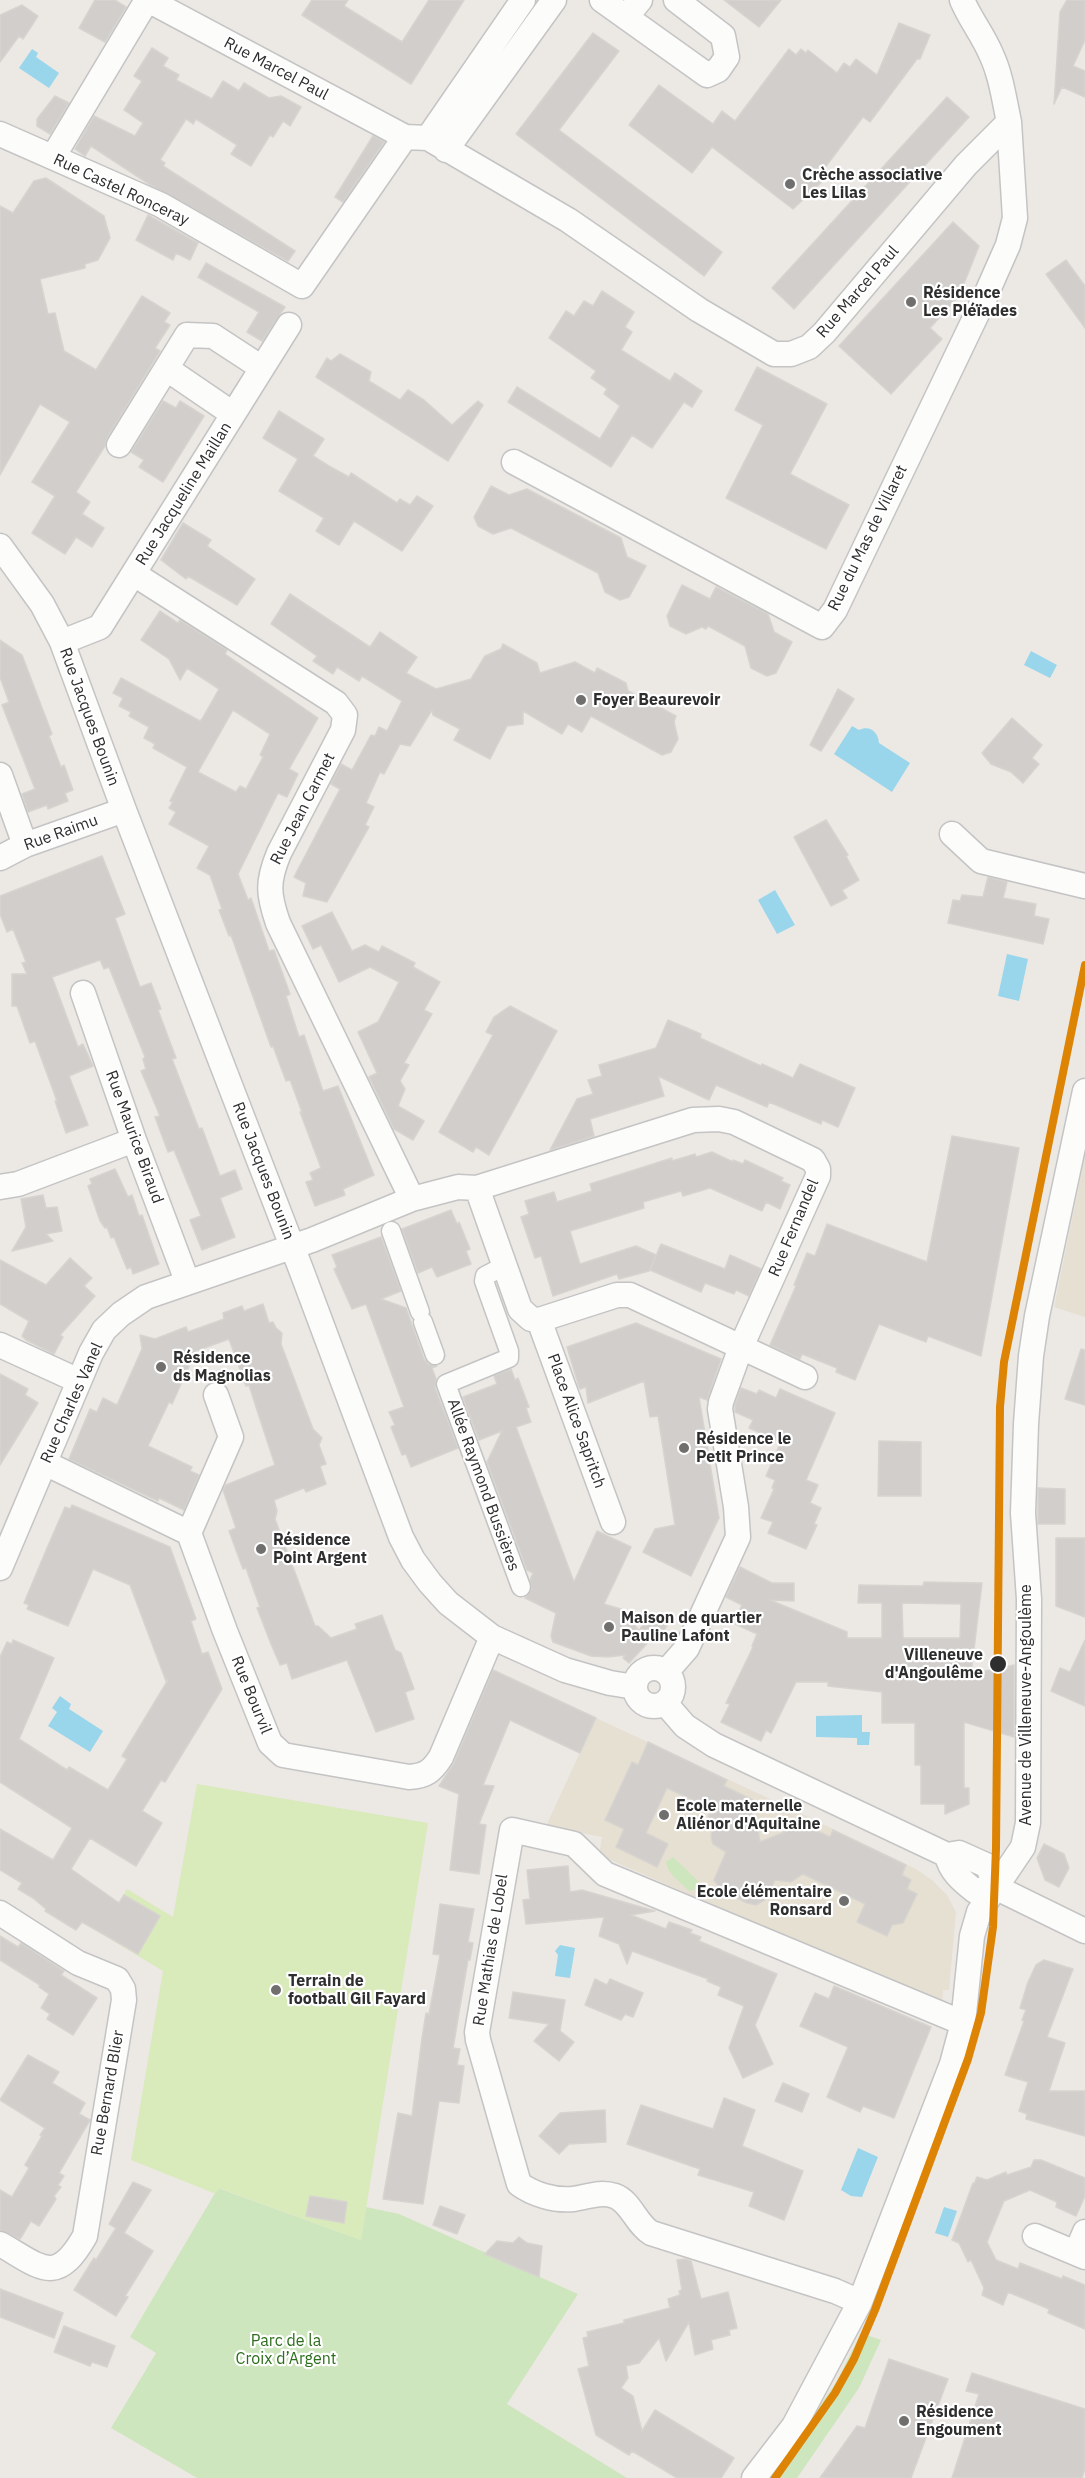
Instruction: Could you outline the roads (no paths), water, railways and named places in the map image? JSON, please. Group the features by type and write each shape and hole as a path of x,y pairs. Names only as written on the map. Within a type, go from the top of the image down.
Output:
{"street":[{"name":"Rue Marcel Paul","path":"53,157 147,0 426,142 594,237 699,310 752,343 774,354 791,354 809,346 824,333 966,165 1009,122"},
{"path":"426,142 523,0"},
{"path":"426,142 555,0"},
{"path":"602,0 633,9 707,75 718,70 727,57 723,36 676,0"},
{"path":"962,0 999,72 1009,122"},
{"name":"Rue du Mas de Villaret","path":"514,462 822,627 835,610 1008,245 1015,218 1009,122"},
{"name":"Rue Castel Ronceray","path":"0,134 161,205 302,286 426,142"},
{"name":"Rue Jacqueline Maillan","path":"62,642 100,627 289,325"},
{"path":"119,445 188,335 213,336 262,368"},
{"path":"167,369 233,414"},
{"name":"Rue Jacques Bounin","path":"0,546 42,604 62,642 401,1537 413,1560 430,1584 448,1603 492,1637 565,1670 610,1683 634,1687"},
{"name":"Rue Jean Carmet","path":"134,574 336,703 345,715 343,730 279,853 268,887 278,923 412,1199"},
{"path":"0,775 25,845"},
{"name":"Rue Raimu","path":"0,858 25,845 124,810"},
{"path":"952,834 981,861 1085,886"},
{"name":"Rue Maurice Biraud","path":"83,993 134,1140 187,1281"},
{"name":"Avenue de Villeneuve-Angoulème","path":"754,2478 794,2426 860,2302 952,2064 963,2023 972,1936 978,1912 992,1876 1023,1847 1028,1823 1029,1599 1023,1513 1031,1356 1037,1317 1085,1091"},
{"name":"Rue Fernandel","path":"292,1246 412,1199 458,1187 477,1188 693,1120 719,1119 734,1122 813,1160 818,1169 818,1176 741,1347 720,1409 738,1537 687,1648 666,1672"},
{"path":"0,1187 18,1184 134,1140"},
{"path":"477,1188 520,1309 531,1320 538,1320 617,1295 630,1295 805,1377"},
{"name":"Allée Raymond Bussières","path":"391,1231 521,1587"},
{"name":"Rue Charles Vanel","path":"0,1568 79,1381 104,1330 121,1314 146,1297 292,1246"},
{"name":"Allée Raymond Bussières","path":"446,1384 509,1358 509,1351 484,1281 485,1276 504,1266"},
{"name":"Place Alice Sapritch","path":"538,1320 613,1522"},
{"path":"0,1345 79,1381"},
{"path":"45,1463 189,1533 231,1437 216,1395"},
{"name":"Rue Bourvil","path":"189,1533 270,1743 283,1755 410,1777 423,1777 434,1769 441,1757 492,1637"},
{"path":"658,1669 666,1672 673,1688 666,1703 649,1706 636,1695 634,1687 636,1679 642,1672 658,1669"},
{"path":"666,1703 685,1726 714,1745 947,1855 959,1853 1030,1905 1085,1931"},
{"name":"Rue Mathias de Lobel","path":"860,2302 835,2291 651,2232 644,2228 624,2201 616,2196 591,2194 571,2199 532,2194 519,2184 477,2032 512,1830 574,1844 605,1874 963,2023"},
{"name":"Rue Bernard Blier","path":"0,1913 78,1963 117,1979 123,1989 124,2000 85,2236 73,2256 57,2268 44,2268 0,2244"},
{"path":"1035,2236 1082,2247"}],"water":[{"path":"32,49 38,53 36,57 59,73 49,88 19,68"},
{"path":"1031,651 1057,665 1050,678 1024,665"},
{"path":"852,726 859,730 866,728 872,730 877,735 879,743 910,763 892,792 834,754"},
{"path":"775,890 795,925 777,934 758,900"},
{"path":"1007,954 1028,959 1019,1001 998,996"},
{"path":"60,1696 71,1704 69,1709 103,1731 90,1752 48,1726 57,1712 52,1708"},
{"path":"862,1715 862,1732 870,1732 869,1745 857,1745 857,1738 816,1737 816,1716"},
{"path":"560,1945 575,1948 570,1978 555,1976 558,1955 555,1951"},
{"path":"858,2148 878,2157 862,2197 851,2196 841,2190"},
{"path":"944,2207 957,2211 948,2237 935,2233"}],"place":[{"name":"Crèche associative Les Lilas","path":"790,184"},
{"name":"Résidence Les Pléïades","path":"911,302"},
{"name":"Foyer Beaurevoir","path":"581,700"},
{"name":"Résidence ds Magnolias","path":"161,1367"},
{"name":"Résidence le Petit Prince","path":"684,1448"},
{"name":"Résidence Point Argent","path":"261,1549"},
{"name":"Maison de quartier Pauline Lafont","path":"609,1627"},
{"name":"Villeneuve d'Angoulême","path":"998,1664"},
{"name":"Ecole maternelle Aliénor d'Aquitaine","path":"664,1815"},
{"name":"Ecole élémentaire Ronsard","path":"844,1901"},
{"name":"Terrain de football Gil Fayard","path":"276,1990"},
{"name":"Résidence Engoument","path":"904,2421"}],"park label":[{"name":"Parc de la Croix d’Argent","path":"286,2350"}]}
